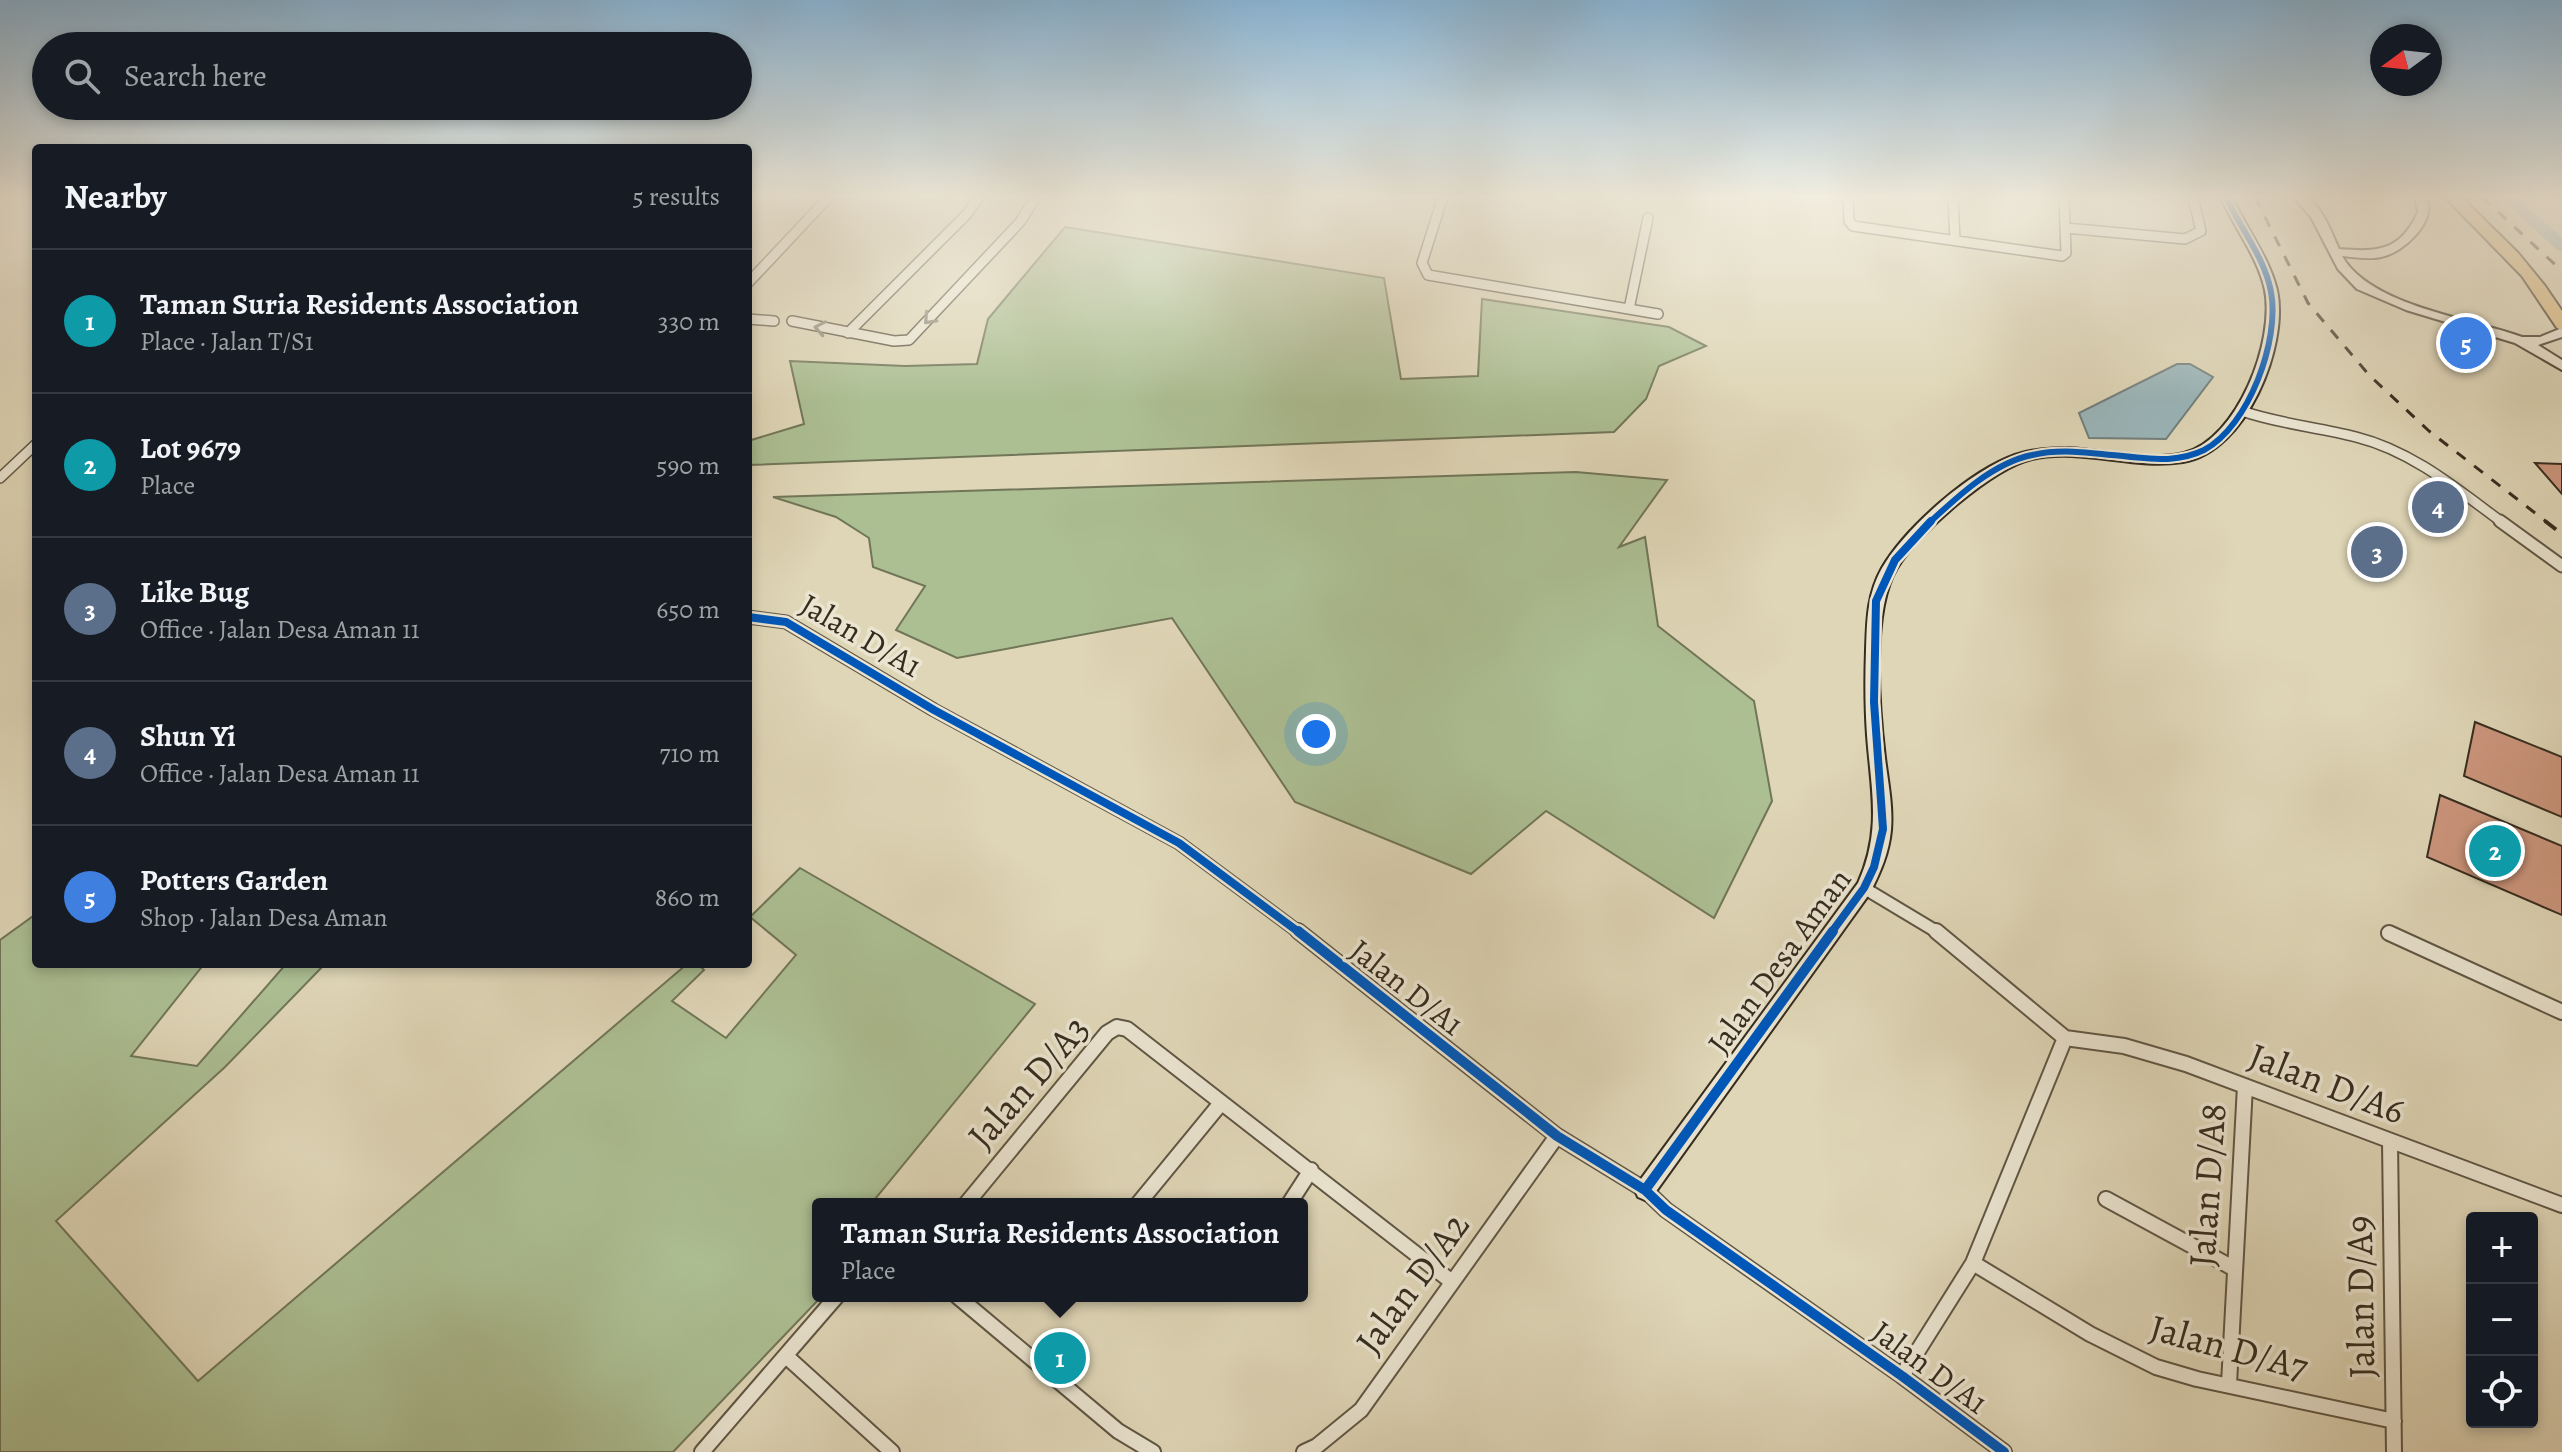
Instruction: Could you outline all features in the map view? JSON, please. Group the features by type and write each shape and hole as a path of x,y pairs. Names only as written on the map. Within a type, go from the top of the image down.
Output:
{"highway":[{"path":"2518,265 2544,294 2562,325"},
{"path":"2533,265 2562,301"}],"street":[{"path":"848,333 916,265"},
{"path":"792,321 899,341 912,337 980,265"},
{"path":"1422,265 1428,275 1658,314"},
{"path":"1629,309 1638,265"},
{"name":"Jalan Desa Aman","path":"1645,1190 1864,888 1882,846 1885,829 1874,730 1874,610 1877,593 1905,547 1959,499 2022,457 2050,453 2185,457 2210,445 2242,411 2267,359 2272,293 2261,265"},
{"path":"2341,265 2347,275 2370,291 2544,352 2562,366"},
{"path":"752,319 774,321"},
{"path":"2505,337 2542,341 2562,332"},
{"path":"2242,411 2264,419 2358,437 2406,456 2432,471 2562,566"},
{"path":"0,478 32,448"},
{"name":"Jalan D/A1","path":"752,618 786,622 934,710 1179,843 1263,904 1557,1136 1645,1190 1666,1210 1902,1376 2004,1452"},
{"path":"1864,888 1932,928 2065,1038 1973,1263 1902,1376"},
{"path":"2389,933 2562,1012"},
{"name":"Jalan D/A3","path":"971,1198 1107,1033 1117,1027 1127,1029 1452,1282"},
{"name":"Jalan D/A6","path":"2065,1038 2124,1046 2245,1086 2562,1205"},
{"name":"Jalan D/A8","path":"2229,1384 2245,1086"},
{"path":"1143,1198 1221,1103"},
{"name":"Jalan D/A2","path":"1304,1452 1317,1446 1361,1410 1557,1136"},
{"name":"Jalan D/A9","path":"2390,1141 2394,1452"},
{"path":"1293,1198 1311,1170"},
{"path":"2106,1199 2233,1268"},
{"name":"Jalan D/A7","path":"1973,1263 2090,1334 2156,1367 2197,1379 2394,1421"},
{"path":"702,1452 832,1302"},
{"path":"964,1302 1134,1442 1153,1452"},
{"path":"786,1356 892,1452"}],"green space":[{"path":"1033,265 1301,265 1384,278 1401,379 1478,376 1482,299 1669,327 1706,346 1659,366 1646,399 1614,432 752,465 752,440 804,424 790,361 905,366 977,364 988,319"},
{"path":"1576,472 1667,480 1619,547 1645,537 1658,626 1754,701 1772,801 1714,918 1546,811 1471,874 1295,802 1172,618 957,658 896,630 925,586 873,567 869,538 836,517 773,497"},
{"path":"800,868 1035,1004 876,1198 812,1198 812,1302 816,1302 673,1452 0,1452 0,940 32,917 32,968 201,968 131,1056 197,1066 283,968 321,968 225,1067 56,1221 198,1381 682,968 704,970 672,1001 726,1038 796,955 752,919 752,915"}],"water":[{"path":"2177,364 2190,364 2213,377 2166,439 2089,438 2079,413"}],"building":[{"path":"2535,463 2562,464 2562,494"},
{"path":"2475,722 2562,757 2562,817 2464,776"},
{"path":"2440,795 2562,846 2562,915 2427,857"},
{"path":"1060,1343 1075,1356 1062,1371 1047,1359"}],"railway":[{"path":"2289,265 2308,303 2369,375 2429,431 2548,523"},
{"path":"2555,265 2562,271"},
{"path":"2545,521 2562,534"}],"cycle path":[{"path":"1645,1190 1864,888 1874,867 1883,829 1874,718 1874,610 1890,568 1932,520 1983,478 2018,458 2052,452 2168,459 2186,457 2206,449 2224,434 2240,413 2264,362 2273,312 2271,291 2261,265"},
{"path":"752,618 786,622 934,710 1179,843 1263,904 1557,1136 1645,1190 1666,1210 1902,1376 2004,1452"}],"place":[{"name":"Potters Garden","path":"2466,343"},
{"name":"Shun Yi","path":"2438,507"},
{"name":"Like Bug","path":"2377,552"},
{"name":"Lot 9679","path":"2495,851"},
{"name":"Taman Suria Residents Association","path":"1060,1358"}]}
